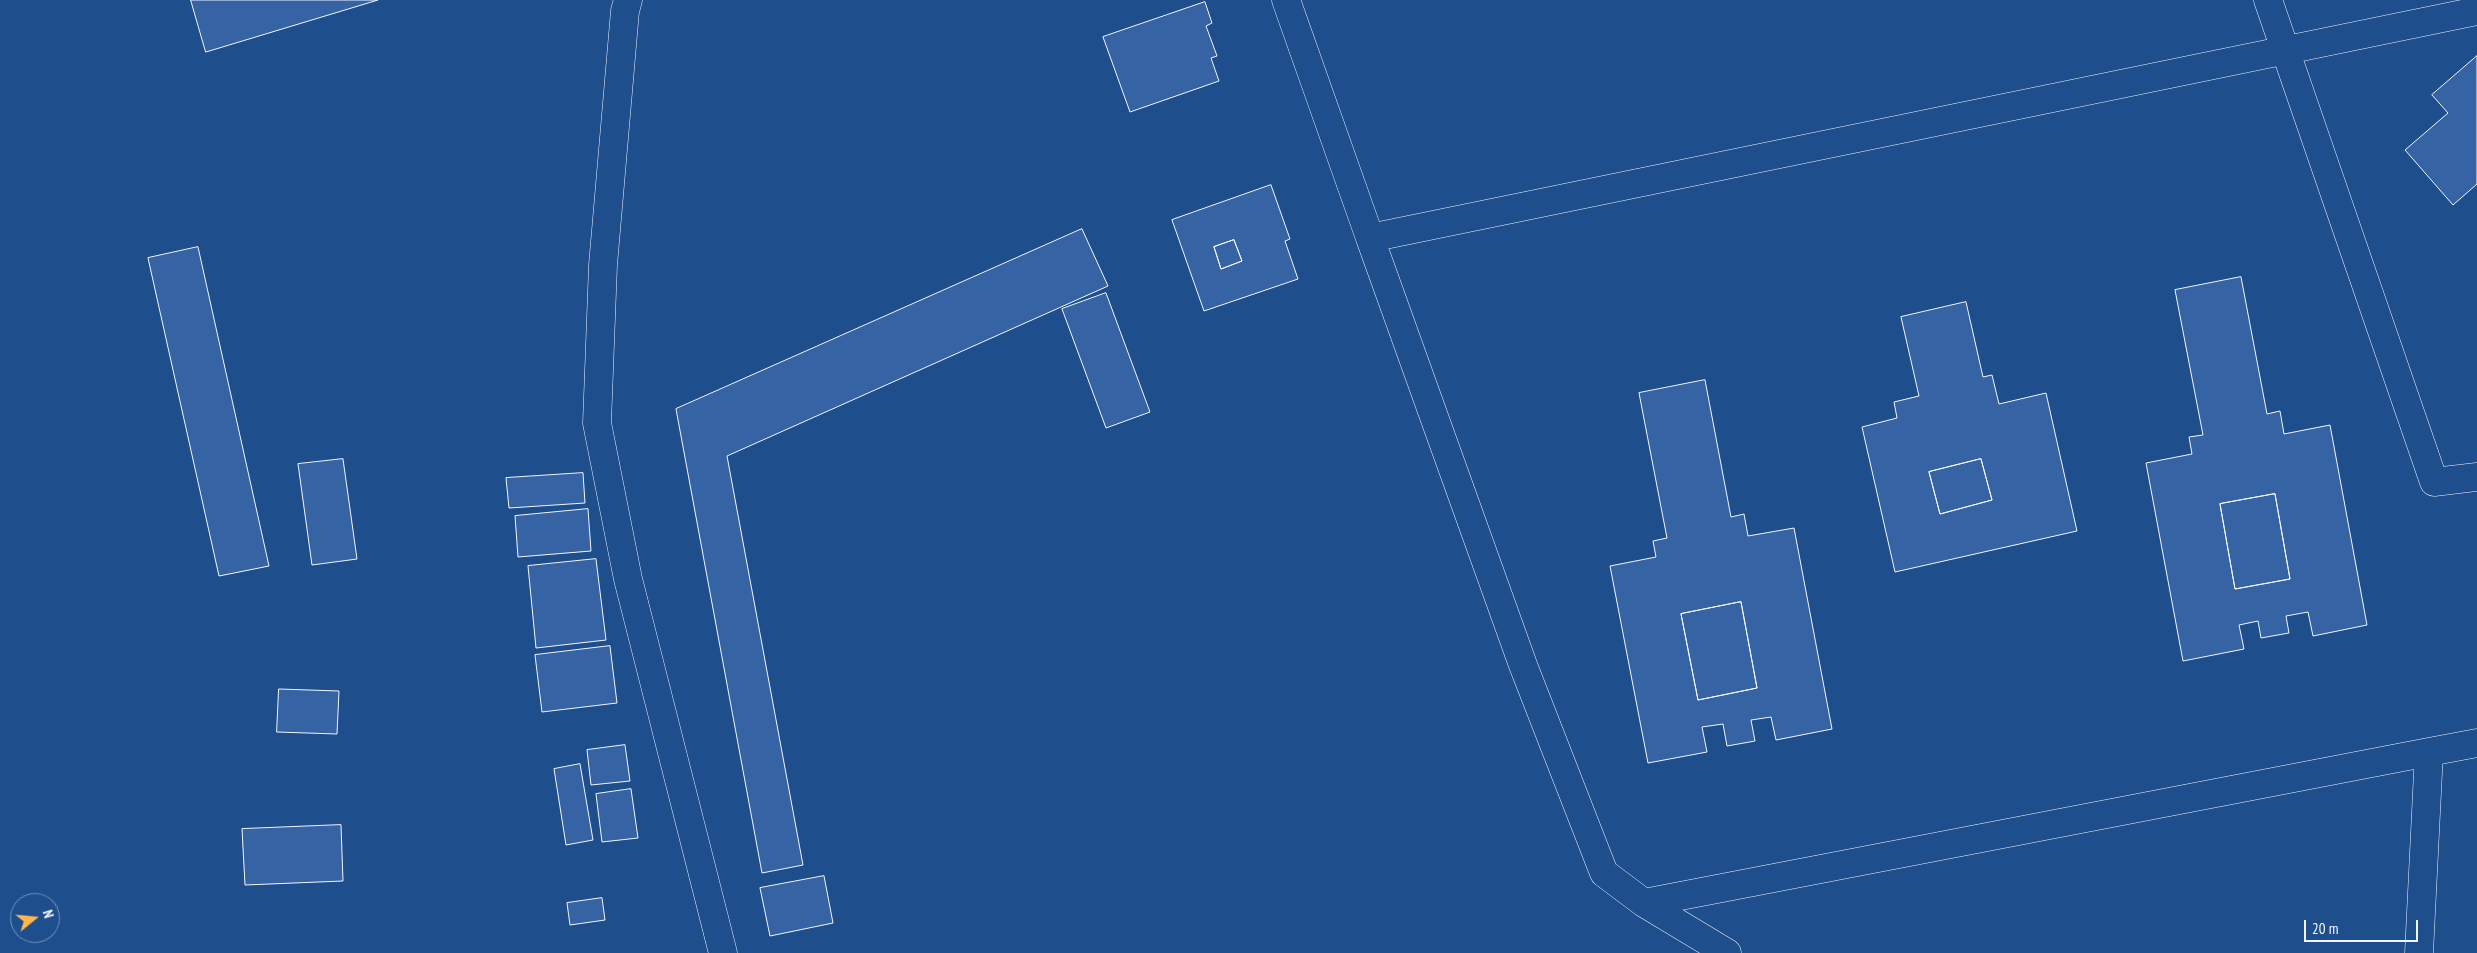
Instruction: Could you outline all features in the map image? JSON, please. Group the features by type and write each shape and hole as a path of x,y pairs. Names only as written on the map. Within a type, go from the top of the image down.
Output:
{"street":[{"path":"628,0 625,11 603,265 597,423 628,579 723,953"},
{"path":"1286,0 1522,665 1604,873 1644,903 1727,953"},
{"path":"2268,0 2434,482 2477,477"},
{"path":"1370,238 2477,11"},
{"path":"1644,903 2477,743"},
{"path":"2419,953 2429,752"}],"building":[{"path":"191,0 378,0 206,52"},
{"path":"1205,2 1212,23 1206,26 1217,56 1211,58 1219,81 1130,112 1103,37"},
{"path":"2477,56 2477,184 2453,205 2405,150 2448,113 2432,95"},
{"path":"1271,185 1290,239 1285,241 1298,279 1204,311 1172,220","holes":["1234,240 1242,261 1221,269 1214,247"]},
{"path":"1082,229 1108,286 727,456 803,865 762,873 676,409"},
{"path":"1234,240 1242,261 1221,269 1214,247"},
{"path":"198,247 269,566 219,576 148,258"},
{"path":"2241,277 2267,414 2280,411 2284,434 2330,425 2367,625 2313,636 2308,612 2286,616 2289,633 2261,638 2258,621 2239,625 2244,649 2183,661 2146,463 2192,454 2189,437 2203,435 2175,290","holes":["2275,494 2290,579 2235,589 2220,504"]},
{"path":"1106,293 1150,412 1106,428 1062,309"},
{"path":"1966,302 1983,377 1992,375 1999,404 2046,393 2077,531 1895,572 1862,427 1897,418 1894,402 1919,396 1901,317","holes":["1981,459 1992,500 1940,514 1929,472"]},
{"path":"1705,380 1731,517 1744,514 1748,536 1794,528 1832,729 1776,740 1771,717 1751,720 1755,741 1727,746 1723,724 1702,727 1707,752 1648,763 1610,566 1656,557 1653,541 1667,538 1639,393","holes":["1741,602 1757,688 1698,700 1681,614"]},
{"path":"343,459 357,559 312,565 298,464"},
{"path":"1981,459 1992,500 1940,514 1929,472"},
{"path":"583,473 585,503 509,508 506,478"},
{"path":"2275,494 2290,579 2235,589 2220,504"},
{"path":"588,509 591,551 518,557 515,516"},
{"path":"596,559 606,640 536,648 528,566"},
{"path":"1741,602 1757,688 1698,700 1681,614"},
{"path":"610,646 617,703 542,712 535,655"},
{"path":"279,689 339,691 337,734 277,732"},
{"path":"625,745 630,781 591,785 587,750"},
{"path":"580,764 593,840 566,845 554,769"},
{"path":"631,789 638,838 602,842 596,794"},
{"path":"341,825 343,881 245,885 242,829"},
{"path":"824,876 833,923 770,936 760,888"},
{"path":"602,898 605,920 570,925 567,903"}]}
